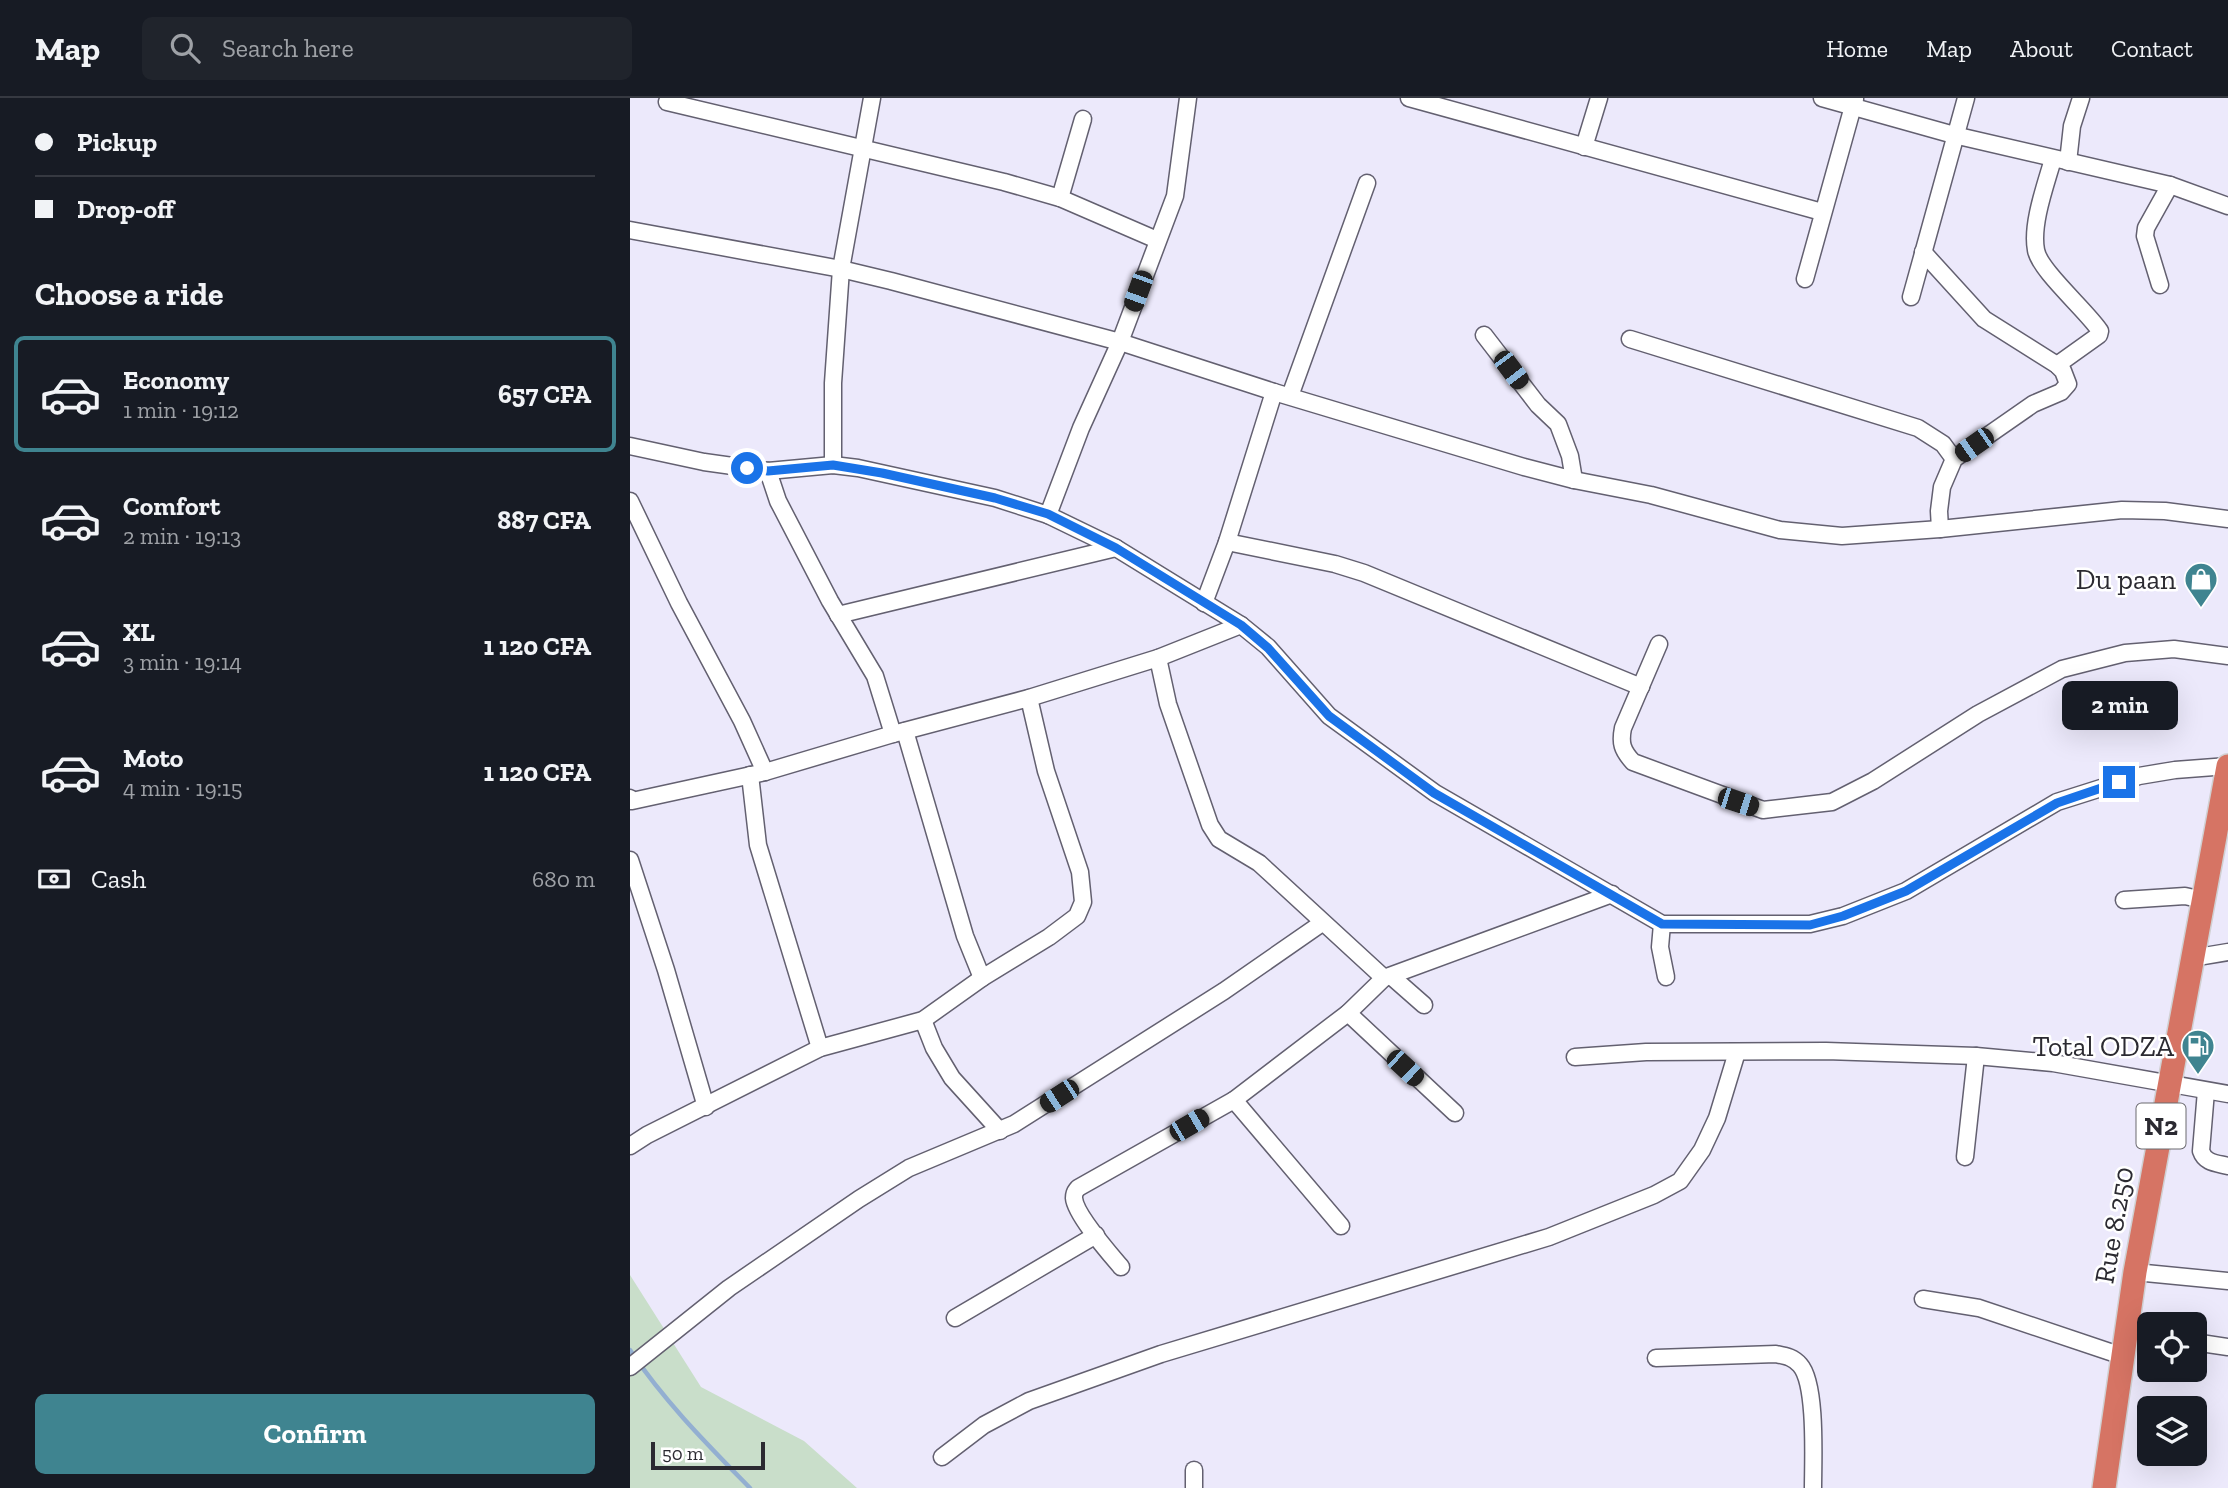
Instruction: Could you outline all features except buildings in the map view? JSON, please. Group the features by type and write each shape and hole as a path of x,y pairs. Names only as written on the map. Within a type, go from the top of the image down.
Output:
{"highway":[{"name":"Rue 8.250","path":"2137,1312 2135,1272 2228,766"},
{"name":"Rue 8.250","path":"2104,1488 2122,1356 2137,1332"}],"street":[{"path":"833,465 833,383 841,269 872,98"},
{"path":"1048,514 1081,428 1119,342 1175,196 1188,98"},
{"path":"1409,98 1822,212"},
{"path":"1584,147 1599,98"},
{"path":"1822,98 1854,102 1954,135 2170,185 2228,205"},
{"path":"1911,297 1966,98"},
{"path":"2057,365 2099,335 2100,331 2036,253 2036,232 2081,98"},
{"path":"1805,279 1854,102"},
{"path":"667,103 1004,182 1060,198 1157,240"},
{"path":"1060,198 1083,119"},
{"path":"1204,603 1282,394 1367,183"},
{"path":"2161,285 2145,236 2170,185"},
{"path":"630,230 841,269 1119,342 1466,450 1574,480 1651,495 1780,530 1842,536 2122,510 2165,511 2228,519"},
{"path":"1923,252 1984,319 2057,365 2063,371 2068,384 2066,389 2033,404 1954,459 1942,487 1940,529"},
{"path":"1484,335 1538,405 1558,424 1570,456 1574,480"},
{"path":"1630,340 1918,428 1943,444 1954,459"},
{"path":"630,446 704,462 768,471 833,465 858,468 982,495 1048,514 1116,548 1241,625 1268,648 1329,716 1434,793 1662,924 1810,925 1843,916 1906,891 2057,803 2139,776 2228,766"},
{"path":"768,471 778,501 838,615 875,676 899,732 965,936 982,978"},
{"path":"630,501 758,774 758,845 820,1048"},
{"path":"1227,542 1335,564 1364,573 1641,687"},
{"path":"838,615 1116,548"},
{"path":"631,801 758,774 899,732 1028,698 1158,658 1241,625"},
{"path":"1659,644 1623,728 1621,742 1625,753 1633,762 1763,810 1832,802 1872,782 1979,714 2062,669 2125,653 2174,649 2228,656"},
{"path":"1158,658 1168,704 1210,825 1219,839 1259,863 1322,923 1424,1005"},
{"path":"630,1146 820,1048 923,1020 1077,916 1083,901 1080,872 1046,771 1028,698"},
{"path":"630,860 706,1107"},
{"path":"1121,1267 1074,1201 1074,1193 1078,1188 1234,1100 1348,1013 1387,977 1612,894"},
{"path":"2124,900 2185,896 2203,900"},
{"path":"630,1367 729,1288 869,1193 931,1158 1000,1131 1235,984 1322,923"},
{"path":"1662,924 1660,947 1666,977"},
{"path":"2192,958 2228,952"},
{"path":"1348,1013 1455,1113"},
{"path":"923,1020 934,1048 952,1078 1000,1131"},
{"path":"1575,1057 1646,1052 1826,1051 1976,1056 2053,1063 2228,1094"},
{"path":"943,1457 1004,1412 1029,1401 1161,1354 1549,1237 1654,1195 1680,1181 1702,1150 1717,1118 1737,1052"},
{"path":"1965,1157 1976,1056"},
{"path":"2206,1091 2201,1151 2203,1158 2228,1166"},
{"path":"1234,1100 1341,1226"},
{"path":"955,1318 1096,1235"},
{"path":"2135,1272 2228,1280"},
{"path":"1923,1299 1979,1308 2122,1356"},
{"path":"2207,1344 2228,1347"},
{"path":"1656,1358 1776,1354 1791,1357 1802,1367 1809,1387 1813,1488"},
{"path":"1194,1488 1195,1470"}],"green space":[{"path":"630,1275 701,1387 804,1441 857,1488 630,1488"}],"waterway":[{"path":"630,1350 672,1404 750,1488"}],"place":[{"name":"Du paan","path":"2201,609"},
{"name":"Total ODZA","path":"2198,1076"}],"route":[{"path":"747,468 768,471 833,465 858,468 995,498 1048,514 1116,548 1241,625 1268,648 1329,716 1434,793 1662,924 1810,925 1843,916 1906,891 2057,803 2119,782"}]}
